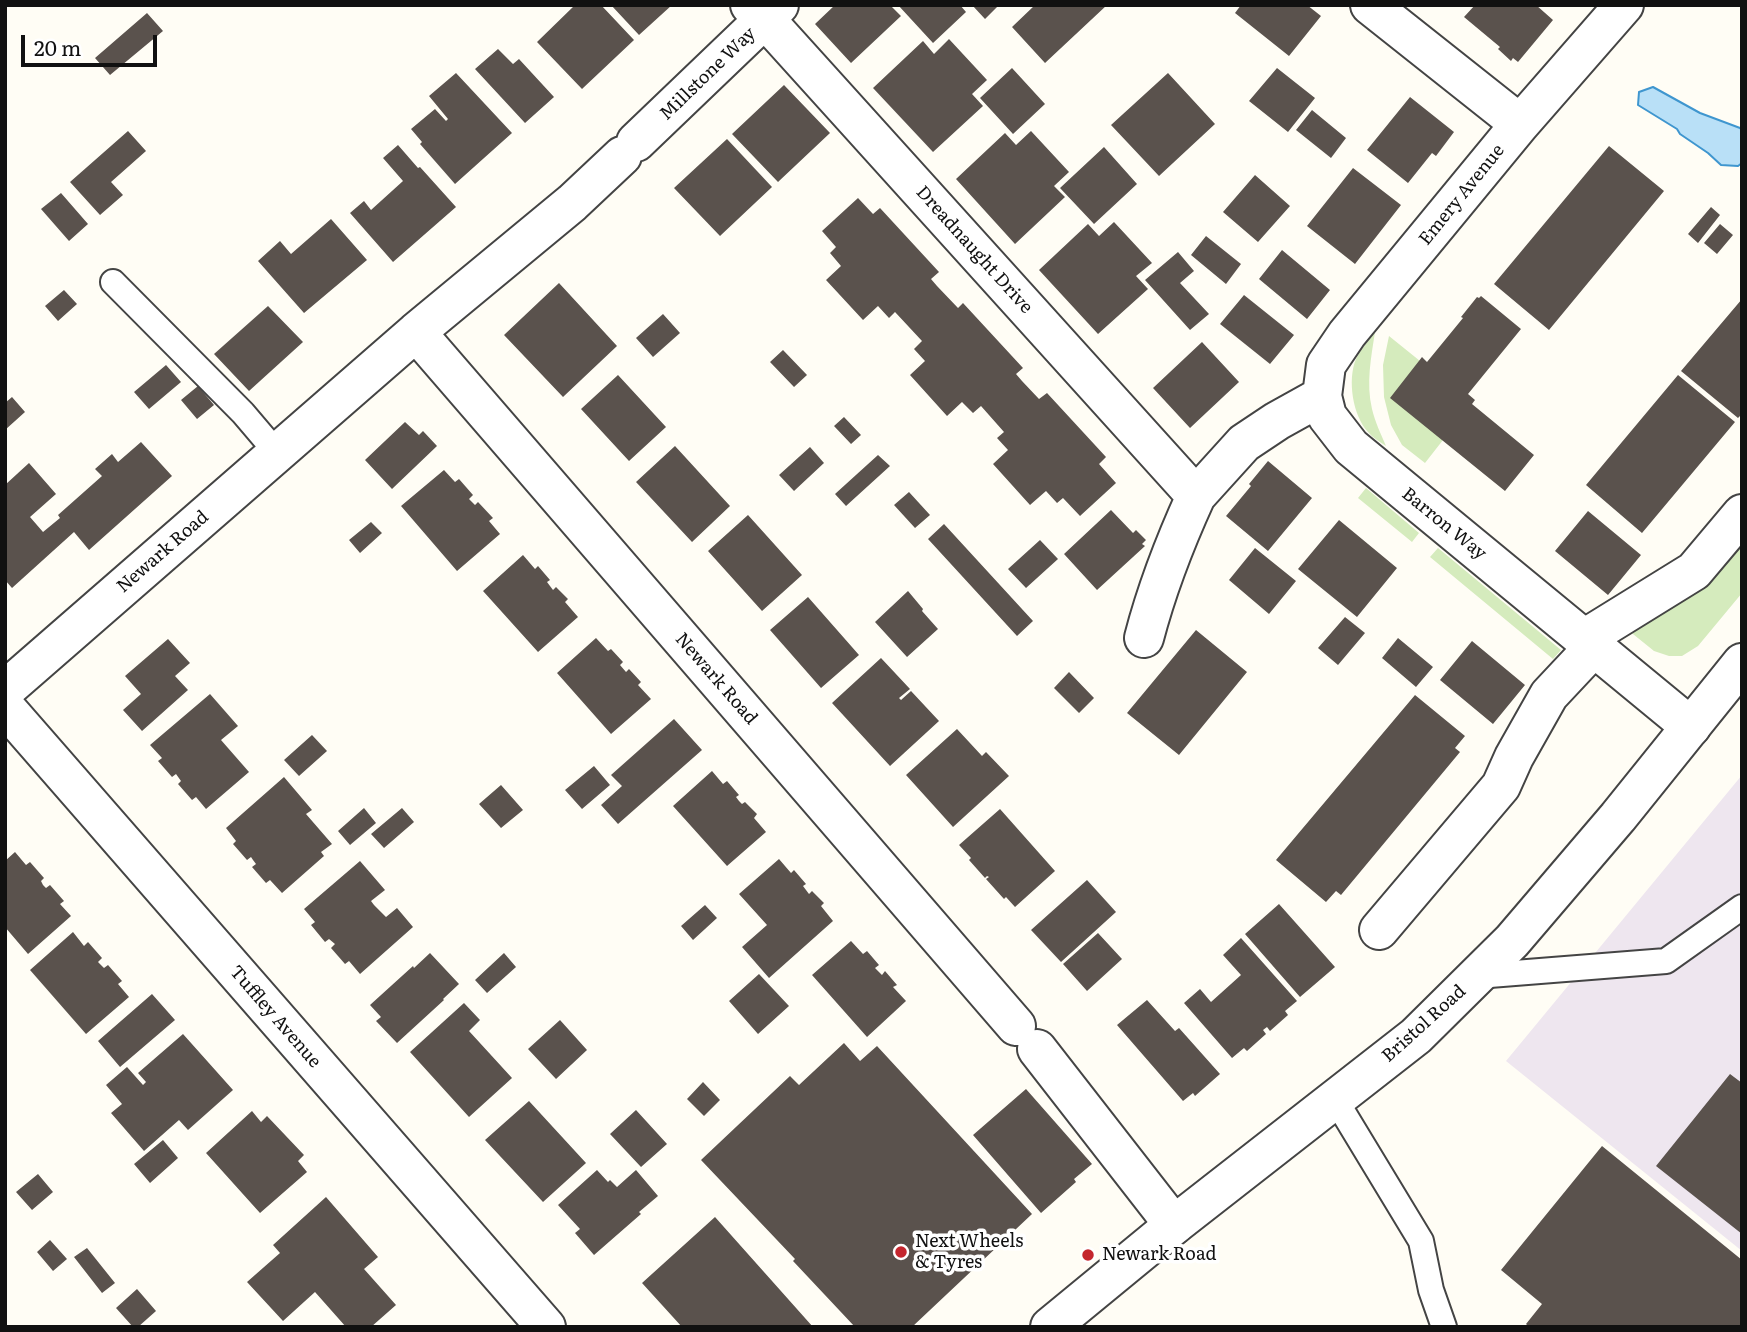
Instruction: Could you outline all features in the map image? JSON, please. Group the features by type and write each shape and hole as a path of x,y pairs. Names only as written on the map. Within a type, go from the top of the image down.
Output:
{"street":[{"path":"1370,5 1520,124"},
{"name":"Emery Avenue","path":"1322,396 1326,365 1348,334 1520,124 1624,5"},
{"name":"Millstone Way","path":"629,149 765,10"},
{"name":"Dreadnaught Drive","path":"765,10 1196,496"},
{"name":"Newark Road","path":"5,690 416,332 572,203 629,149"},
{"name":"Newark Road","path":"416,332 1026,1038 1174,1225"},
{"path":"1144,638 1174,545 1196,496 1244,443 1322,396"},
{"name":"Barron Way","path":"1322,396 1327,416 1351,447 1690,727"},
{"path":"1379,930 1501,786 1549,695 1589,643 1694,571 1742,514"},
{"name":"Bristol Road","path":"1050,1327 1174,1225 1416,1036 1512,941 1618,817 1742,663"},
{"name":"Tuffley Avenue","path":"5,707 546,1327"}],"lane":[{"path":"113,282 243,413 277,453"},
{"path":"1477,976 1666,961 1742,907"},
{"path":"1335,1099 1422,1241 1431,1290 1444,1327"}],"shaded area":[{"path":"1742,775 1742,1251 1506,1061"}],"green space":[{"path":"1375,332 1369,390 1375,419 1386,446 1363,425 1355,407 1352,387 1356,359"},
{"path":"1389,336 1420,361 1443,440 1425,463 1402,445 1391,425 1384,397 1383,365"},
{"path":"1366,488 1419,533 1412,542 1358,498"},
{"path":"1742,545 1742,593 1698,646 1682,656 1669,656 1654,651 1628,630 1711,581"},
{"path":"1438,548 1561,650 1553,659 1430,557"}],"water":[{"path":"1653,87 1700,113 1740,128 1742,163 1738,166 1721,165 1677,129 1638,105 1639,92"}],"building":[{"path":"575,5 601,5 634,40 582,89 537,42"},
{"path":"611,5 672,5 639,35"},
{"path":"835,5 890,5 901,16 851,63 815,24"},
{"path":"898,5 960,5 966,12 933,43"},
{"path":"972,5 999,5 985,19"},
{"path":"1035,5 1107,5 1045,63 1012,27"},
{"path":"1241,5 1307,5 1321,16 1289,56 1235,13"},
{"path":"1475,5 1536,5 1553,20 1518,62 1513,58 1511,61 1498,49 1500,47 1464,17"},
{"path":"147,13 163,31 110,75 95,58"},
{"path":"949,39 987,80 972,94 983,106 933,152 873,88 923,41 934,54"},
{"path":"498,49 513,64 519,59 554,97 525,123 475,69"},
{"path":"1012,68 1045,104 1013,134 980,98"},
{"path":"1277,68 1315,98 1288,132 1249,101"},
{"path":"456,73 512,133 455,184 420,144 422,142 411,129 435,109 446,121 448,119 429,96"},
{"path":"1168,73 1215,124 1159,176 1111,125"},
{"path":"784,85 830,133 778,182 732,134"},
{"path":"1410,97 1454,132 1436,156 1432,153 1408,183 1367,150"},
{"path":"1312,110 1346,138 1331,158 1296,130"},
{"path":"128,131 146,151 111,182 123,195 100,215 70,182"},
{"path":"1031,131 1069,172 1054,186 1065,197 1015,244 956,179 1005,133 1016,145"},
{"path":"727,139 772,187 720,236 674,188"},
{"path":"398,145 456,207 393,262 350,213 364,201 371,210 403,181 383,158"},
{"path":"1609,146 1664,191 1549,330 1494,284"},
{"path":"1104,147 1137,184 1094,224 1060,188"},
{"path":"1353,168 1401,205 1355,264 1307,226"},
{"path":"1255,175 1290,206 1258,242 1223,212"},
{"path":"61,193 88,224 69,241 41,209"},
{"path":"858,198 873,214 880,208 939,272 931,279 937,286 958,308 963,303 1023,368 1016,374 1022,381 1039,399 1047,393 1106,457 1099,464 1116,483 1080,516 1063,498 1057,503 1046,491 1030,505 993,464 1008,450 997,438 1004,432 981,406 973,413 962,402 947,416 910,375 925,361 914,349 922,341 895,312 889,318 878,306 863,320 826,280 841,266 830,253 836,247 822,231"},
{"path":"1711,207 1720,215 1698,243 1688,234"},
{"path":"331,219 367,260 304,313 258,261 280,241 291,254"},
{"path":"1114,222 1152,263 1136,276 1148,289 1098,334 1039,270 1088,224 1099,236"},
{"path":"1720,224 1733,235 1717,254 1704,243"},
{"path":"1206,236 1241,264 1226,284 1191,255"},
{"path":"1282,250 1330,290 1307,319 1259,279"},
{"path":"1178,252 1194,271 1180,283 1209,314 1190,330 1145,280"},
{"path":"559,283 617,346 563,397 504,335"},
{"path":"64,290 77,304 58,321 45,306"},
{"path":"1244,295 1294,335 1270,364 1220,324"},
{"path":"1481,296 1521,329 1468,394 1475,400 1472,404 1534,455 1505,491 1390,398 1422,357 1427,362 1477,297"},
{"path":"1742,299 1742,414 1738,418 1681,371"},
{"path":"268,306 303,342 249,391 214,354"},
{"path":"663,314 680,333 653,357 636,338"},
{"path":"1202,342 1239,382 1190,428 1153,388"},
{"path":"783,350 807,375 794,387 770,362"},
{"path":"166,365 181,382 149,409 134,392"},
{"path":"618,375 666,427 629,461 581,409"},
{"path":"1678,375 1735,422 1642,533 1586,485"},
{"path":"198,386 214,405 197,419 181,400"},
{"path":"12,397 25,412 5,430 5,403"},
{"path":"844,417 861,435 851,444 834,426"},
{"path":"405,422 419,435 423,431 437,446 392,489 365,460"},
{"path":"141,442 172,476 89,550 74,532 12,588 5,580 5,485 29,463 56,494 30,517 43,532 102,476 95,469 112,454 118,462"},
{"path":"675,446 730,506 692,542 636,482"},
{"path":"810,447 824,463 794,491 779,475"},
{"path":"878,455 890,466 846,506 835,494"},
{"path":"1268,461 1312,498 1268,551 1226,516"},
{"path":"444,470 455,482 459,479 473,495 469,499 475,505 478,502 493,518 489,521 500,534 457,571 401,506"},
{"path":"909,492 930,515 915,528 894,505"},
{"path":"1111,510 1133,533 1136,530 1146,540 1142,544 1145,546 1097,590 1064,554"},
{"path":"1588,511 1641,555 1608,595 1555,551"},
{"path":"748,515 802,575 762,611 708,551"},
{"path":"1339,520 1397,568 1357,617 1298,569"},
{"path":"371,522 382,533 360,553 349,540"},
{"path":"944,524 1033,621 1017,636 928,539"},
{"path":"1040,540 1058,559 1026,588 1008,569"},
{"path":"1255,548 1296,581 1269,614 1229,580"},
{"path":"523,555 535,569 538,566 550,580 547,582 553,590 556,587 568,599 565,602 578,617 538,652 483,591"},
{"path":"908,591 938,629 907,657 875,622"},
{"path":"808,597 859,655 821,688 770,630"},
{"path":"1345,617 1365,633 1338,665 1318,648"},
{"path":"1196,630 1247,672 1179,755 1127,713"},
{"path":"596,638 623,662 620,665 626,672 629,669 641,682 638,685 651,699 611,734 557,673"},
{"path":"1398,638 1433,667 1416,687 1382,658"},
{"path":"168,639 190,663 175,676 188,690 142,731 123,710 141,694 125,676"},
{"path":"1472,641 1525,685 1493,724 1440,680"},
{"path":"881,658 910,689 899,698 901,700 911,691 939,721 890,766 832,703"},
{"path":"1069,672 1094,698 1079,713 1054,688"},
{"path":"210,694 238,726 221,740 249,772 206,809 196,797 192,800 178,784 181,781 176,774 172,777 158,761 162,758 150,745"},
{"path":"1415,695 1465,736 1455,748 1460,752 1341,895 1336,891 1326,902 1276,860"},
{"path":"674,719 702,750 618,824 601,805 622,786 611,775"},
{"path":"957,729 982,756 986,752 1009,776 953,827 906,775"},
{"path":"312,735 327,751 299,776 284,760"},
{"path":"594,766 610,785 582,809 565,790"},
{"path":"712,771 723,784 727,781 739,795 736,797 742,804 745,802 757,814 754,818 766,832 727,866 673,806"},
{"path":"284,777 312,810 306,814 332,844 321,852 324,856 282,893 270,880 266,883 252,867 256,864 251,857 247,860 233,844 236,841 226,828"},
{"path":"501,785 523,810 501,828 479,804"},
{"path":"364,808 376,823 350,845 338,831"},
{"path":"402,808 414,822 384,848 371,834"},
{"path":"1000,809 1055,871 1015,907 986,879 989,877 985,878 959,845"},
{"path":"15,852 26,865 30,862 44,878 41,881 43,885 46,888 50,885 64,901 60,904 71,916 28,954 5,927 5,861"},
{"path":"779,859 791,873 794,870 806,884 803,886 809,894 812,891 824,903 821,906 833,921 769,978 742,947 767,925 739,894"},
{"path":"360,861 385,890 371,901 374,905 386,917 397,908 413,927 360,974 349,961 345,964 331,948 335,944 329,939 325,942 311,925 315,922 304,909"},
{"path":"1087,880 1116,912 1061,962 1031,930"},
{"path":"1279,904 1335,967 1300,997 1245,934"},
{"path":"705,905 717,918 693,940 681,926"},
{"path":"73,932 84,946 88,942 102,958 98,962 104,968 108,965 122,981 118,984 129,997 86,1034 30,970"},
{"path":"1098,933 1122,959 1087,991 1063,964"},
{"path":"1241,938 1297,1001 1285,1011 1288,1015 1270,1031 1267,1027 1263,1030 1266,1034 1247,1051 1244,1048 1232,1058 1184,1003 1200,989 1211,1002 1241,975 1223,955"},
{"path":"851,941 863,954 867,951 879,965 875,968 882,975 885,971 897,985 893,987 906,1001 867,1037 812,975"},
{"path":"430,953 459,984 397,1043 376,1021 381,1017 370,1005"},
{"path":"504,953 516,967 487,993 475,980"},
{"path":"759,974 789,1006 758,1034 729,1001"},
{"path":"152,994 175,1020 120,1067 98,1041"},
{"path":"1147,1000 1175,1031 1179,1028 1220,1074 1195,1096 1193,1093 1183,1101 1117,1025"},
{"path":"464,1003 480,1020 469,1031 512,1078 469,1117 410,1052"},
{"path":"560,1020 587,1050 556,1079 528,1049"},
{"path":"183,1034 233,1090 188,1130 179,1120 144,1151 111,1113 122,1104 106,1085 127,1067 143,1085 146,1082 138,1073"},
{"path":"844,1043 860,1061 877,1046 1032,1214 912,1327 855,1327 701,1160 790,1076 799,1085"},
{"path":"1730,1074 1742,1083 1742,1234 1656,1166"},
{"path":"703,1082 720,1100 704,1116 687,1099"},
{"path":"1026,1089 1092,1164 1041,1213 973,1135"},
{"path":"529,1101 586,1163 543,1202 485,1140"},
{"path":"636,1110 667,1144 641,1167 610,1134"},
{"path":"252,1111 261,1122 267,1116 304,1155 298,1161 307,1172 260,1213 206,1153"},
{"path":"163,1140 178,1158 150,1183 134,1164"},
{"path":"1602,1146 1742,1260 1742,1327 1529,1327 1526,1324 1542,1304 1501,1270"},
{"path":"597,1170 617,1187 636,1170 658,1196 594,1255 575,1233 580,1229 558,1205"},
{"path":"38,1174 53,1192 32,1210 16,1192"},
{"path":"326,1197 378,1257 364,1269 396,1305 371,1327 346,1327 315,1292 283,1321 247,1282 280,1253 273,1245"},
{"path":"715,1217 813,1327 682,1327 642,1283"},
{"path":"50,1240 67,1259 53,1271 37,1252"},
{"path":"87,1248 115,1283 102,1293 74,1257"},
{"path":"137,1289 156,1311 138,1327 133,1327 116,1308"}],"place":[{"name":"Next Wheels & Tyres","path":"901,1252"},
{"name":"Newark Road","path":"1088,1255"}]}
